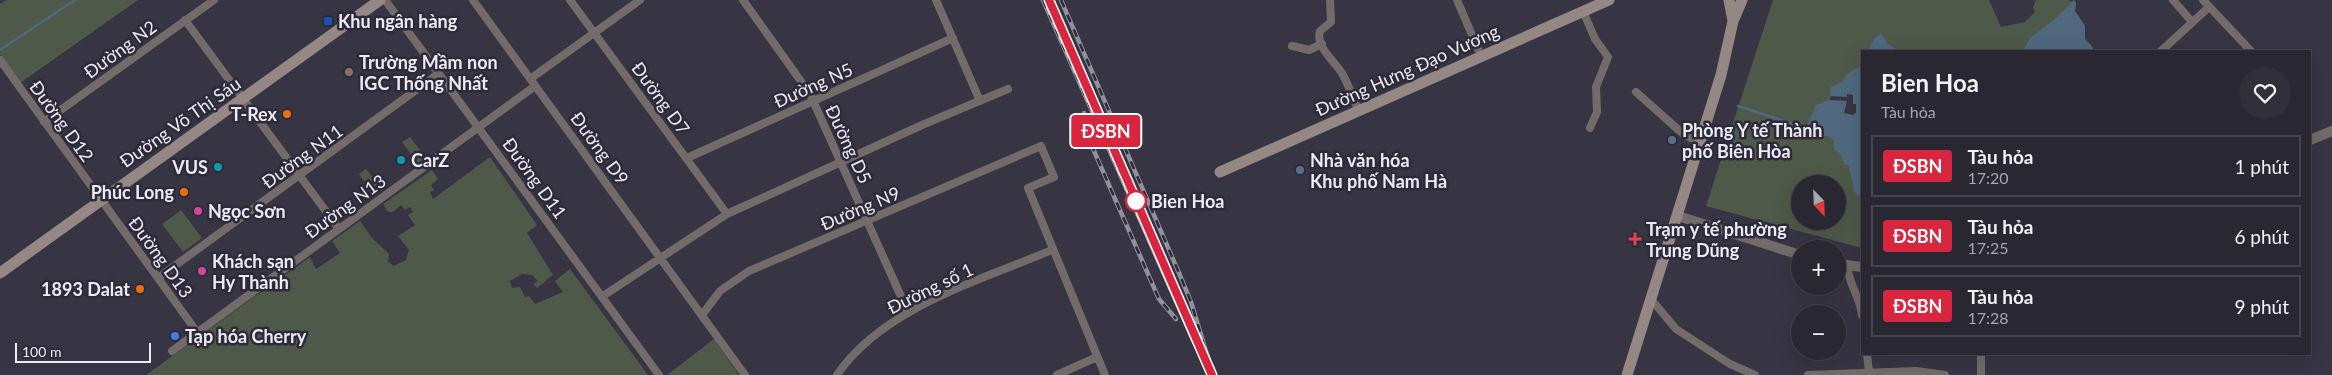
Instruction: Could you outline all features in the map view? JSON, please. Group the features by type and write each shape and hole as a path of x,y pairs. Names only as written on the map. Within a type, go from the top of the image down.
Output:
{"main road":[{"name":"Đường Võ Thị Sáu","path":"0,273 380,0"},
{"name":"Đường Hưng Đạo Vương","path":"1220,172 1609,0"},
{"path":"1730,0 1732,21"},
{"path":"1627,375 1650,298 1701,144 1721,75 1732,21 1742,0"}],"street":[{"name":"Đường N2","path":"44,122 214,0"},
{"name":"Đường D11","path":"385,0 659,375"},
{"name":"Đường D9","path":"473,0 745,375"},
{"name":"Đường D7","path":"570,0 728,214"},
{"path":"530,79 640,0"},
{"name":"Đường D5","path":"743,0 813,101 908,312"},
{"path":"936,0 980,101"},
{"path":"1330,0 1331,22 1318,34 1332,63 1341,72 1359,111"},
{"path":"1457,0 1482,56"},
{"path":"2173,0 2192,22"},
{"path":"2203,0 2250,50"},
{"path":"2162,50 2209,7"},
{"path":"1583,11 1595,39 1608,57 1596,87 1597,112 1590,128"},
{"path":"185,20 339,229"},
{"name":"Đường N5","path":"686,158 953,38"},
{"path":"1292,46 1309,50 1322,44"},
{"name":"Đường D12","path":"0,60 100,200"},
{"name":"Đường N11","path":"158,278 438,74"},
{"name":"Đường N13","path":"172,350 535,86"},
{"path":"603,296 728,214 1008,89"},
{"path":"1636,92 1682,133 1701,144"},
{"path":"2311,140 2332,131"},
{"name":"Đường N9","path":"702,315 720,291 750,271 868,222 1041,146 1054,177 1028,188 1052,250"},
{"name":"Đường D13","path":"100,200 197,332"},
{"path":"1678,216 1791,252"},
{"path":"1052,250 1105,375"},
{"name":"Đường số 1","path":"837,375 852,355 872,336 908,312 1052,250"},
{"path":"1846,265 1861,267"},
{"path":"1846,274 1861,305"},
{"path":"1650,298 1676,329 1730,364 1755,375"},
{"path":"1867,355 1869,372"},
{"path":"1981,355 1981,375"},
{"path":"1057,375 1097,357"},
{"path":"1808,375 1916,371 1945,375"}],"green space":[{"path":"6,0 138,0 20,83 0,54 0,4"},
{"path":"1773,0 1989,0 2001,27 2025,22 2035,12 2033,8 2036,0 2069,0 2071,2 2074,0 2076,3 2075,11 2085,26 2084,37 2094,50 1861,50 1861,248 1846,244 1846,240 1832,240 1795,230 1846,230 1846,175 1791,175 1791,229 1706,206"},
{"path":"410,137 426,158 418,164 402,142"},
{"path":"490,157 537,225 527,233 553,275 537,288 533,284 538,281 532,275 522,274 510,281 512,288 520,287 525,297 529,296 535,304 563,292 555,281 570,269 648,375 146,375 310,257 316,269 340,253 332,241 360,221 372,238 389,254 388,262 394,266 406,260 409,250 398,236 415,225 408,215 413,212 410,207 405,210 401,205 393,212 388,212 383,204 432,170 438,179 431,185 434,190 430,192 433,199"},
{"path":"366,169 383,190 375,196 359,174"},
{"path":"181,210 202,238 183,252 162,224"},
{"path":"714,339 739,375 667,375"}],"water":[{"path":"2074,0 2076,3 2075,11 2085,26 2085,41 2091,45 2094,50 2024,50 2030,38 2056,18"},
{"path":"1881,33 1887,43 1898,50 1868,50 1874,39"},
{"path":"1861,66 1861,194 1858,195 1853,191 1849,166 1844,164 1840,153 1834,150 1834,141 1830,137 1822,135 1817,126 1806,128 1816,105 1830,100 1831,87 1842,82 1848,73"}],"pier":[{"path":"1847,94 1853,95 1853,104 1856,104 1856,113 1853,115 1844,113 1847,101 1830,100 1831,96 1847,97"}],"waterway":[{"path":"0,50 75,0"},
{"path":"1738,106 1806,128"}],"railway":[{"path":"1043,0 1193,340 1212,375"},
{"path":"1061,0 1191,302 1208,358"},
{"path":"1084,113 1087,135 1159,299 1176,319"}],"train":[{"name":"ĐSBN","path":"1049,0 1212,375"}],"place":[{"name":"Khu ngân hàng","path":"328,21"},
{"name":"Trường Mầm non IGC Thống Nhất","path":"349,72"},
{"name":"T-Rex","path":"287,114"},
{"name":"Phòng Y tế Thành phố Biên Hòa","path":"1672,140"},
{"name":"CarZ","path":"401,160"},
{"name":"VUS","path":"218,167"},
{"name":"Nhà văn hóa Khu phố Nam Hà","path":"1300,170"},
{"name":"Phúc Long","path":"184,192"},
{"name":"Bien Hoa","path":"1136,201"},
{"name":"Ngọc Sơn","path":"198,211"},
{"name":"Trạm y tế phường Trung Dũng","path":"1635,239"},
{"name":"Khách sạn Hy Thành","path":"202,271"},
{"name":"1893 Dalat","path":"140,289"},
{"name":"Tạp hóa Cherry","path":"175,336"}]}
